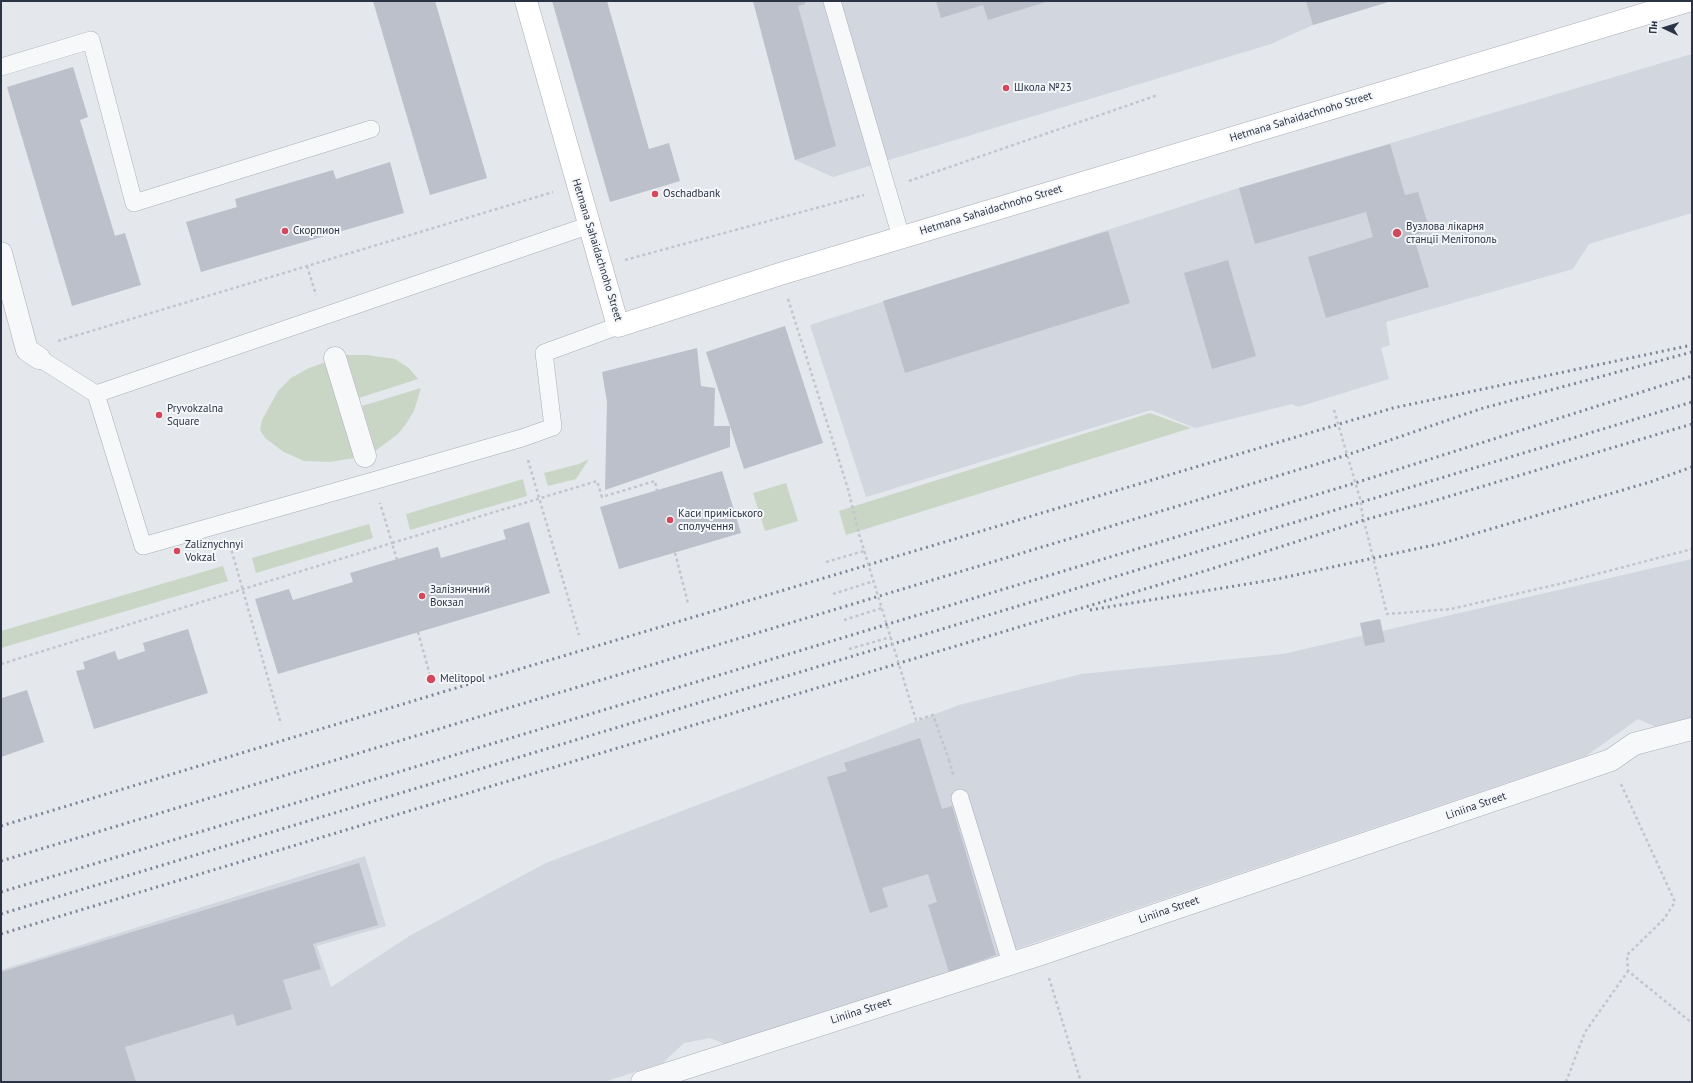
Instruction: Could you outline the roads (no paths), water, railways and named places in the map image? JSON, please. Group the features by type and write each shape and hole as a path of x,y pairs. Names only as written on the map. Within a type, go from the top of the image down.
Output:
{"street":[{"name":"Hetmana Sahaidachnoho Street","path":"526,1 618,326 901,237 1688,1"},
{"path":"1,253 33,354"},
{"path":"335,358 365,456"},
{"name":"Liniina Street","path":"642,1082 1041,954 1611,760 1634,744 1692,728"}],"lane":[{"path":"832,1 901,237"},
{"path":"1,67 91,40 134,203 371,129"},
{"path":"96,394 590,225"},
{"path":"33,354 96,394 143,546 522,438 553,427 544,353 618,326"},
{"path":"960,798 1011,963"}],"railway":[{"path":"1,826 436,694 1393,408 1692,345"},
{"path":"1,861 1347,455 1480,409 1692,352"},
{"path":"1,892 1355,483 1692,376"},
{"path":"1,914 1692,402"},
{"path":"1,934 1208,570 1364,520 1430,502 1692,424"},
{"path":"1090,610 1277,579 1443,543 1650,482 1692,467"}],"place":[{"name":"Школа №23","path":"1006,88"},
{"name":"Oschadbank","path":"655,194"},
{"name":"Скорпион","path":"285,231"},
{"name":"Вузлова лікарня станції Мелітополь","path":"1397,233"},
{"name":"Pryvokzalna Square","path":"159,415"},
{"name":"Каси приміського сполучення","path":"670,520"},
{"name":"Zaliznychnyi Vokzal","path":"177,551"},
{"name":"Залізничний Вокзал","path":"422,596"},
{"name":"Melitopol","path":"431,679"}]}
